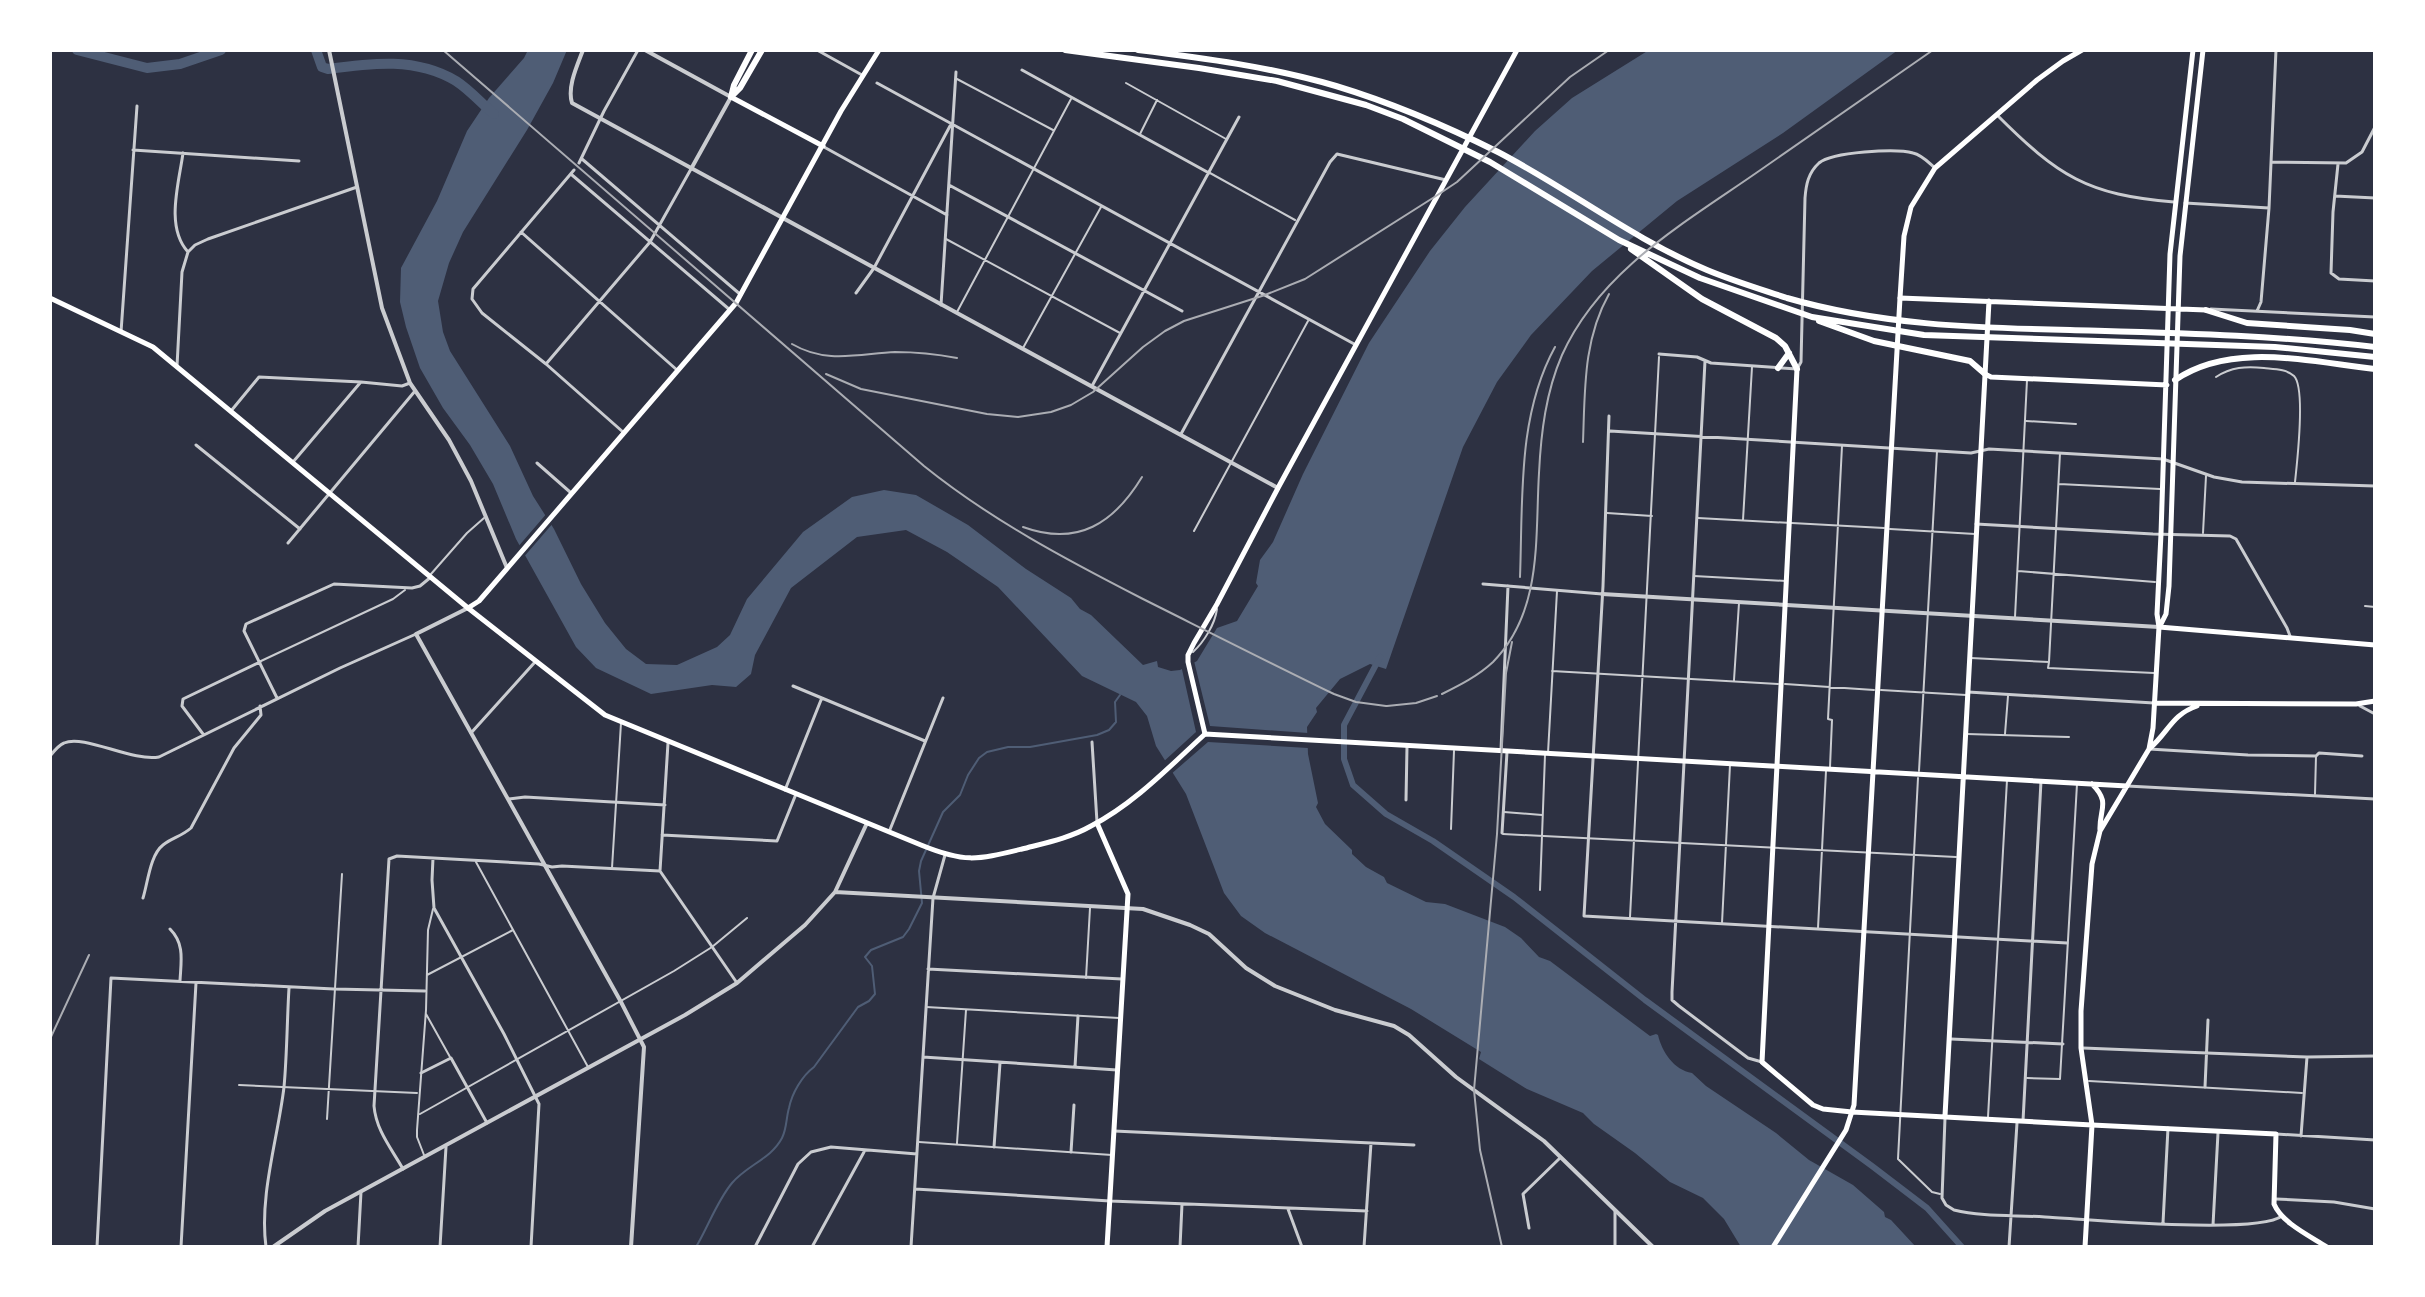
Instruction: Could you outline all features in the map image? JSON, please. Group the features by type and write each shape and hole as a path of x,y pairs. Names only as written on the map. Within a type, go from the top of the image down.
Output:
{"highway":[{"path":"731,97 752,50"},
{"path":"731,97 740,88 762,50"},
{"path":"1065,50 1277,81 1366,105 1451,141 1619,240 1702,299 1776,338 1797,369"},
{"path":"1138,50 1232,63 1333,85 1412,113 1500,154 1641,237 1717,274 1822,307 1924,324 2275,337 2375,347"},
{"path":"1158,50 1174,55"},
{"path":"1619,240 1700,278 1787,309 1812,317 1873,328 1973,338 2275,347 2375,357"},
{"path":"2206,310 2263,326 2375,334"},
{"path":"1812,317 1874,341 1970,361 1985,374"},
{"path":"1778,368 1789,353"},
{"path":"2175,380 2205,366 2246,358 2375,369"}],"main road":[{"path":"468,608 479,601 730,310 879,50"},
{"path":"1205,734 1188,659 1517,50"},
{"path":"1773,1247 1846,1130 1852,1112 1904,236 1911,207 1935,168 2050,69 2082,50"},
{"path":"2149,749 2159,627 2165,386 2174,202 2193,50"},
{"path":"2159,627 2166,614 2172,533 2175,380 2185,203 2203,50"},
{"path":"731,97 823,146"},
{"path":"50,298 153,347 468,608 593,707 668,743 945,855 968,859 990,856 1069,836 1097,823 1155,779 1205,734 2127,786"},
{"path":"1900,298 2206,310"},
{"path":"1945,1116 1989,301"},
{"path":"1797,369 1762,1062 1813,1105 1823,1109 2276,1134 2276,1209 2327,1247"},
{"path":"1985,374 1991,377 2165,386 2175,380"},
{"path":"2159,627 2375,645"},
{"path":"2154,703 2356,704 2375,701"},
{"path":"2085,1247 2092,1125 2081,1048 2081,1011 2089,886 2096,844 2100,831 2149,749 2159,741 2177,716 2203,704"},
{"path":"2092,784 2100,792 2104,804 2100,831"},
{"path":"1097,823 1126,887 1128,908 1107,1247"}],"street":[{"path":"329,50 382,308 391,336 410,383 449,440 471,481 509,565"},
{"path":"583,50 571,87 572,103 1278,488"},
{"path":"638,50 580,161 741,295"},
{"path":"546,364 650,242 731,97 645,50"},
{"path":"817,50 862,75"},
{"path":"2257,311 2261,302 2269,208 2276,50"},
{"path":"1022,70 1209,173"},
{"path":"856,293 874,268 951,123 956,72"},
{"path":"877,83 1356,345"},
{"path":"121,332 137,106"},
{"path":"1996,114 2041,157 2075,179 2118,195 2174,202"},
{"path":"1092,386 1239,117"},
{"path":"941,305 951,123"},
{"path":"2271,162 2338,164 2355,159 2375,127"},
{"path":"823,146 947,215"},
{"path":"133,150 299,161"},
{"path":"1659,354 1697,357 1711,363 1797,369 1801,356 1806,183 1810,175 1821,162 1838,154 1907,152 1921,157 1935,168"},
{"path":"183,153 175,222 178,238 188,252"},
{"path":"1181,435 1337,154 1446,180"},
{"path":"2338,164 2331,273 2339,279 2375,281"},
{"path":"625,433 482,313 472,299 473,289 572,172 730,310"},
{"path":"949,185 1182,311"},
{"path":"177,366 182,272 188,252 195,245 357,187"},
{"path":"2335,196 2375,198"},
{"path":"2185,203 2269,208"},
{"path":"521,232 677,370"},
{"path":"2206,310 2375,317 2375,296"},
{"path":"1705,361 1672,1000 1748,1058 1762,1062"},
{"path":"231,411 259,377 402,386 410,383"},
{"path":"293,462 361,382"},
{"path":"288,543 415,391"},
{"path":"1609,416 1584,916 2067,943"},
{"path":"1610,431 1971,453 1989,449 2163,459 2242,482 2375,486"},
{"path":"196,445 300,529"},
{"path":"537,463 571,494"},
{"path":"1976,524 2230,536 2236,539 2290,638"},
{"path":"277,698 244,627 334,584 408,588 420,586 430,576"},
{"path":"1483,584 1602,594 2159,627"},
{"path":"1502,833 1508,586"},
{"path":"50,756 62,744 73,741 150,759 171,753 260,706 468,608"},
{"path":"416,634 644,1047 631,1247"},
{"path":"203,734 182,706 183,699 260,662"},
{"path":"471,733 535,662"},
{"path":"793,686 925,741"},
{"path":"1968,694 2154,703"},
{"path":"889,832 943,698"},
{"path":"785,790 822,699"},
{"path":"2356,704 2375,714"},
{"path":"143,898 157,850 191,828 234,748 261,715 260,706"},
{"path":"1092,742 1097,823"},
{"path":"668,743 660,871 737,983"},
{"path":"1406,800 1407,747"},
{"path":"2149,749 2248,755 2316,756 2319,753 2362,756"},
{"path":"2009,1247 2026,1078 2041,781"},
{"path":"2127,786 2375,799"},
{"path":"662,835 777,841 796,794"},
{"path":"508,799 525,797 665,805"},
{"path":"273,1247 315,1218 737,983 805,925 835,892 867,823"},
{"path":"911,1247 933,898 945,855"},
{"path":"403,1169 375,1120 374,1090 389,859 397,856 660,871"},
{"path":"433,858 434,908 537,1096 531,1247"},
{"path":"835,892 1128,908 1163,914 1200,929 1261,978 1305,1000 1394,1026 1456,1077 1530,1130 1653,1247"},
{"path":"170,929 178,937 182,948 180,981"},
{"path":"928,969 1122,979"},
{"path":"97,1247 111,978 425,991"},
{"path":"181,1247 197,982"},
{"path":"266,1247 269,1181 284,1088 289,987"},
{"path":"1075,1067 1078,1016"},
{"path":"2205,1087 2208,1020"},
{"path":"1950,1039 2063,1044"},
{"path":"2081,1048 2307,1057 2375,1056"},
{"path":"923,1057 1117,1070"},
{"path":"2301,1136 2307,1057"},
{"path":"421,1073 451,1058 487,1123"},
{"path":"994,1147 1000,1063"},
{"path":"1071,1152 1074,1105"},
{"path":"1945,1116 1941,1195 1946,1205 1959,1211 2213,1225 2264,1223 2282,1216"},
{"path":"2163,1223 2168,1128"},
{"path":"1114,1131 1414,1145"},
{"path":"2213,1225 2218,1131"},
{"path":"2276,1134 2375,1140"},
{"path":"1364,1247 1371,1143"},
{"path":"440,1247 446,1145"},
{"path":"755,1247 798,1164 811,1152 831,1147 917,1154"},
{"path":"812,1247 865,1151"},
{"path":"1529,1228 1523,1194 1560,1158"},
{"path":"915,1189 1110,1201 1367,1211"},
{"path":"358,1247 361,1192"},
{"path":"2274,1199 2334,1202 2375,1209"},
{"path":"1180,1247 1182,1204"},
{"path":"1287,1208 1302,1247"},
{"path":"1615,1210 1615,1247"}],"lane":[{"path":"956,79 1054,131"},
{"path":"1126,83 1227,139"},
{"path":"956,313 1072,98"},
{"path":"1140,135 1157,100"},
{"path":"1209,173 1298,221"},
{"path":"1022,349 1101,206"},
{"path":"945,238 1121,334"},
{"path":"1194,531 1309,319"},
{"path":"1630,919 1659,354"},
{"path":"1743,520 1752,366"},
{"path":"2216,377 2227,369 2249,367 2282,370 2295,377 2301,410 2295,484"},
{"path":"2015,617 2027,378"},
{"path":"2025,421 2076,424"},
{"path":"1818,930 1832,720 1828,719 1842,445"},
{"path":"1937,451 1898,1159 1932,1192 1941,1195"},
{"path":"2060,453 2048,668 2156,673"},
{"path":"2203,534 2206,474"},
{"path":"2058,484 2162,489"},
{"path":"1606,513 1652,516"},
{"path":"430,576 485,517"},
{"path":"1697,518 1976,534"},
{"path":"2017,571 2159,582"},
{"path":"1694,576 1787,581"},
{"path":"260,662 393,599 408,588"},
{"path":"1540,890 1557,590"},
{"path":"1734,682 1739,601"},
{"path":"2365,606 2375,607"},
{"path":"1970,658 2049,662"},
{"path":"1552,671 1968,694"},
{"path":"2005,735 2008,694"},
{"path":"612,869 621,723"},
{"path":"1965,734 2069,737"},
{"path":"1451,829 1454,749"},
{"path":"2315,795 2316,756"},
{"path":"1722,923 1730,764"},
{"path":"1988,1119 2008,779"},
{"path":"2026,1078 2060,1079 2077,783"},
{"path":"1503,812 1543,815"},
{"path":"1502,833 1959,857"},
{"path":"476,861 588,1068"},
{"path":"327,1119 342,874"},
{"path":"1086,978 1090,907"},
{"path":"425,1157 417,1137 428,930 434,908"},
{"path":"420,1114 621,1002 712,947 747,918"},
{"path":"426,976 513,930"},
{"path":"926,1007 1120,1018"},
{"path":"957,1145 966,1009"},
{"path":"426,1010 451,1058"},
{"path":"2087,1081 2304,1093"},
{"path":"239,1085 420,1093"},
{"path":"918,1142 1112,1155"}],"water":[{"path":"528,50 567,50 527,130 463,232 449,263 438,301 443,332 450,351 510,446 533,496 554,529 581,584 605,623 626,649 646,664 677,665 717,647 730,635 747,599 803,532 852,497 884,490 916,495 968,525 1071,598 1143,665 1157,661 1158,667 1171,671 1197,661 1217,628 1237,621 1258,586 1260,560 1273,542 1303,474 1369,343 1430,251 1465,207 1535,131 1572,98 1649,50 1898,50 1783,133 1677,201 1592,271 1531,335 1497,382 1463,447 1386,669 1370,664 1340,679 1316,708 1317,712 1307,727 1308,754 1318,803 1316,807 1325,824 1366,867 1384,877 1387,883 1426,902 1445,904 1505,927 1521,938 1539,957 1550,961 1650,1036 1658,1035 1662,1048 1674,1064 1692,1073 1809,1160 1853,1185 1884,1212 1885,1217 1916,1247 1741,1247 1724,1219 1703,1198 1670,1182 1583,1113 1527,1089 1479,1059 1481,1052 1411,1009 1265,933 1241,916 1224,893 1186,794 1156,746 1147,716 1136,702 1082,676 998,587 947,552 906,530 857,537 791,588 755,655 751,674 736,687 712,685 651,694 596,668 576,647 516,539 493,484 420,368 400,302 401,268 437,201 467,131"}],"pier":[{"path":"548,512 554,522 522,559 517,548"},
{"path":"1194,661 1210,726 1308,733 1308,748 1208,742 1170,775 1162,763 1196,732 1181,665"}],"waterway":[{"path":"77,50 147,68 180,64 221,50"},
{"path":"316,50 322,67 328,69 394,64 441,73 456,81 494,114"},
{"path":"1380,657 1344,725 1344,759 1353,785 1386,814 1433,841 1514,897 1645,1000 1872,1166 1927,1208 1962,1247"},
{"path":"696,1247 732,1183 772,1151 782,1138 790,1102 802,1080 858,1007 875,994 872,966 865,957 871,950 903,937 909,929 922,903 921,861 943,812 960,795 979,758 987,752 1008,747 1030,747 1109,730 1116,722 1115,702 1120,695"}],"railway":[{"path":"443,50 950,486 1030,538 1143,599 1334,694 1356,702 1386,706"},
{"path":"826,374 861,389 987,414 1018,417 1051,412 1071,405 1093,392 1165,331 1184,321 1305,279 1436,196 1457,182 1570,77 1609,50"},
{"path":"1442,694 1493,662 1521,620 1536,548 1545,412 1556,369 1578,325 1599,298 1647,250 1933,50"},
{"path":"1583,442 1590,348 1600,311 1609,294"},
{"path":"792,344 830,356 903,352 957,358"},
{"path":"1520,577 1522,489 1528,430 1534,401 1555,347"},
{"path":"1023,527 1061,534 1093,527 1119,507 1142,477"},
{"path":"1502,1247 1480,1150 1474,1090 1497,834 1506,673 1512,642"},
{"path":"1387,706 1416,703 1437,696"},
{"path":"50,1039 89,955"}]}
